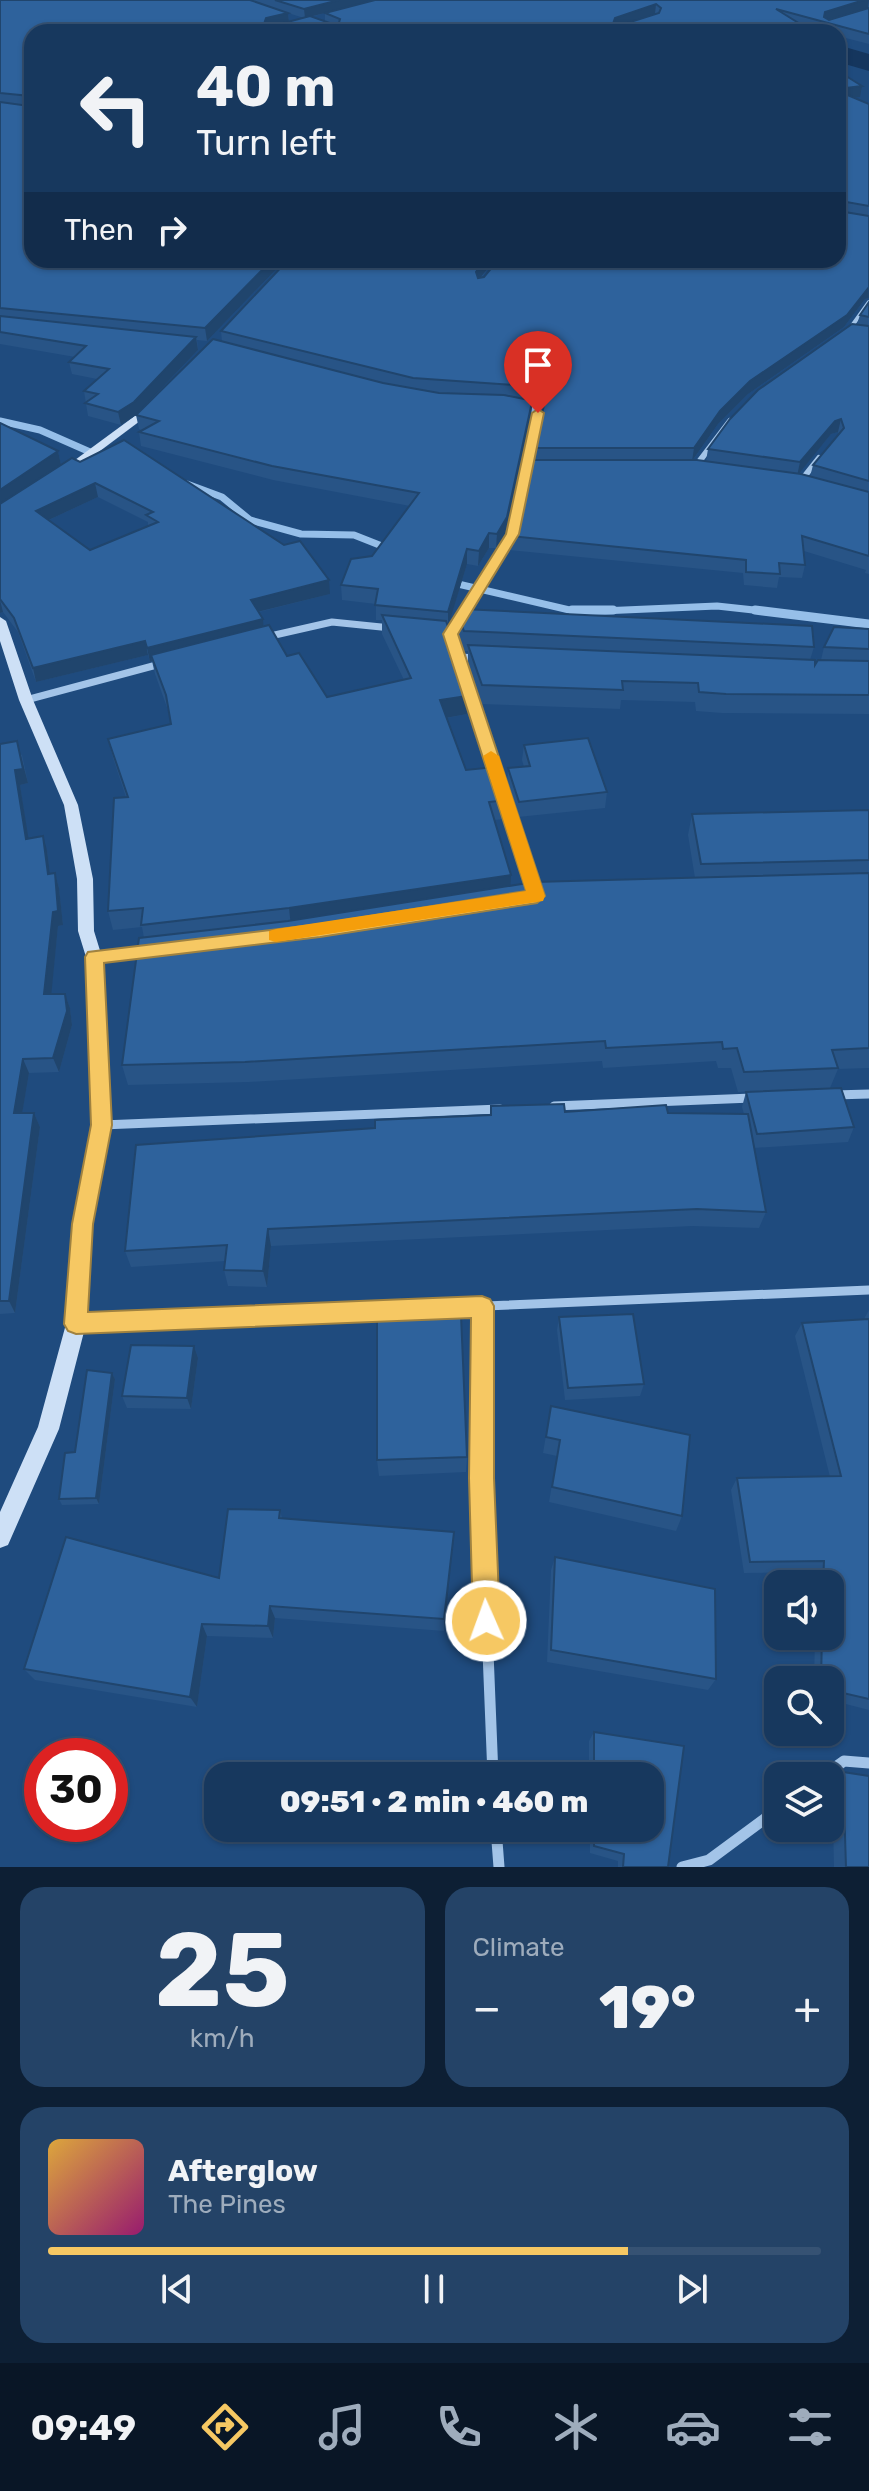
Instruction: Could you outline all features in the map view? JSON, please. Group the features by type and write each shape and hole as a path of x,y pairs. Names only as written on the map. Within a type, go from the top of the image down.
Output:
{"street":[{"path":"837,339 848,331 869,302"},
{"path":"848,331 859,333"},
{"path":"48,484 142,419 161,398"},
{"path":"451,634 512,534 538,413 527,405 512,404"},
{"path":"695,467 733,418"},
{"path":"799,482 827,449"},
{"path":"528,467 543,467"},
{"path":"679,467 710,470"},
{"path":"784,480 814,487"},
{"path":"0,621 26,700 71,805 85,879 86,931 94,957 101,1125 83,1224 76,1324 48,1429 0,1537"},
{"path":"257,639 332,622 407,629"},
{"path":"436,632 451,634"},
{"path":"451,634 537,896"},
{"path":"459,657 491,659"},
{"path":"26,700 169,662"},
{"path":"521,899 552,896"},
{"path":"94,957 154,950"},
{"path":"822,1096 869,1094"},
{"path":"540,1107 759,1098"},
{"path":"101,1125 509,1108"},
{"path":"76,1324 869,1290"},
{"path":"482,1306 481,1478 492,1762"},
{"path":"843,1762 869,1763"},
{"path":"682,1867 709,1860 764,1819"},
{"path":"497,1842 499,1867"}],"building":[{"path":"0,0 250,0 288,13 266,18 264,24 24,24 24,95 0,93"},
{"path":"275,0 339,0 304,9"},
{"path":"375,0 864,0 825,12 824,17 829,20 869,8 869,34 846,28 846,24 832,24 776,9 800,24 624,24 659,13 661,8 656,4 615,18 613,24 339,24 340,19 325,13"},
{"path":"310,16 332,24 280,24"},
{"path":"846,76 862,86 846,88"},
{"path":"846,94 869,104 869,206 846,202"},
{"path":"0,102 24,105 24,268 264,268 205,328 0,308"},
{"path":"846,212 869,216 869,287 847,315 750,381 720,411 694,448 535,448 545,400 533,390 515,385 413,378 221,331 280,268 479,268 476,272 478,278 484,277 491,268 846,268"},
{"path":"869,302 869,317 860,315"},
{"path":"0,316 196,337 134,402 118,412 85,403 98,394 84,391 109,369 69,362 86,346 0,332"},
{"path":"852,324 869,326 869,481 813,465 844,428 841,419 835,421 800,462 708,449 730,419 758,390"},
{"path":"213,339 383,383 439,393 504,395 532,402 507,517 497,534 489,533 479,551 467,549 448,612 375,605 378,589 341,585 351,559 372,556 419,493 272,466 139,432 159,421 136,415"},
{"path":"0,423 58,451 0,490"},
{"path":"124,440 284,545 300,541 329,580 251,600 263,619 147,648 145,641 33,668 14,618 0,599 0,504 72,458 80,462","holes":["95,483 153,512 146,515 158,522 90,550 36,511"]},
{"path":"532,460 697,460 801,474 869,492 869,556 802,536 805,565 779,563 780,574 746,572 746,560 510,536 519,522"},
{"path":"462,609 812,626 814,647 464,631 458,616"},
{"path":"382,615 446,621 468,685 463,685 467,696 440,700 466,770 495,767 506,800 489,802 511,875 289,908 141,925 143,908 108,911 114,798 128,797 108,739 171,724 166,695 151,655 269,625 287,656 299,653 327,697 411,678"},
{"path":"834,627 869,629 869,649 824,647"},
{"path":"468,645 815,660 815,665 818,660 869,661 869,695 726,694 699,692 698,683 622,681 623,690 482,685"},
{"path":"588,738 607,792 519,802 508,768 530,766 524,745"},
{"path":"17,741 23,769 15,770 26,839 43,836 48,874 55,873 58,911 53,912 44,994 65,994 67,1011 53,1058 23,1059 14,1113 34,1113 9,1301 0,1301 0,744"},
{"path":"869,810 869,860 701,864 692,814"},
{"path":"869,873 869,1048 832,1050 838,1068 744,1072 737,1048 723,1049 722,1042 606,1048 605,1041 245,1062 122,1065 139,938 288,921 534,882"},
{"path":"841,1088 854,1127 757,1134 746,1092"},
{"path":"564,1104 565,1112 666,1105 668,1113 748,1114 766,1212 697,1209 268,1229 263,1271 224,1270 227,1245 125,1251 136,1145 375,1128 375,1120 491,1115 491,1106"},
{"path":"444,1298 445,1316 461,1315 467,1457 377,1460 377,1317 402,1317 402,1299"},
{"path":"633,1314 644,1384 568,1388 559,1317"},
{"path":"869,1319 869,1699 844,1693 844,1666 821,1666 822,1650 844,1650 844,1570 824,1570 824,1561 750,1562 737,1478 841,1476 802,1323"},
{"path":"131,1345 194,1346 187,1398 122,1396"},
{"path":"87,1370 112,1373 96,1498 59,1499 65,1453 75,1452"},
{"path":"551,1406 690,1435 682,1516 552,1487 560,1440 546,1437"},
{"path":"228,1509 280,1510 279,1518 454,1532 444,1619 270,1606 268,1626 202,1624 190,1697 24,1669 66,1537 219,1578"},
{"path":"555,1557 715,1589 716,1679 551,1650"},
{"path":"594,1732 684,1746 668,1867 623,1867 624,1854 594,1846 594,1842 664,1842 664,1762 594,1762"},
{"path":"844,1772 869,1776 869,1867 846,1867"}],"waterway":[{"path":"846,56 869,63"},
{"path":"0,421 40,430 90,452"},
{"path":"187,484 222,497 250,520 301,534 354,535 392,550"},
{"path":"449,578 458,584 578,612 717,606 766,611"},
{"path":"572,610 613,610"},
{"path":"755,610 766,611"},
{"path":"766,611 772,612"},
{"path":"766,611 869,624"}],"slow traffic":[{"path":"276,935 537,896 491,756"}],"route":[{"path":"486,1621 481,1478 482,1306 76,1324 83,1224 101,1125 94,957 320,930 537,896 451,634 512,534 538,413"}]}
